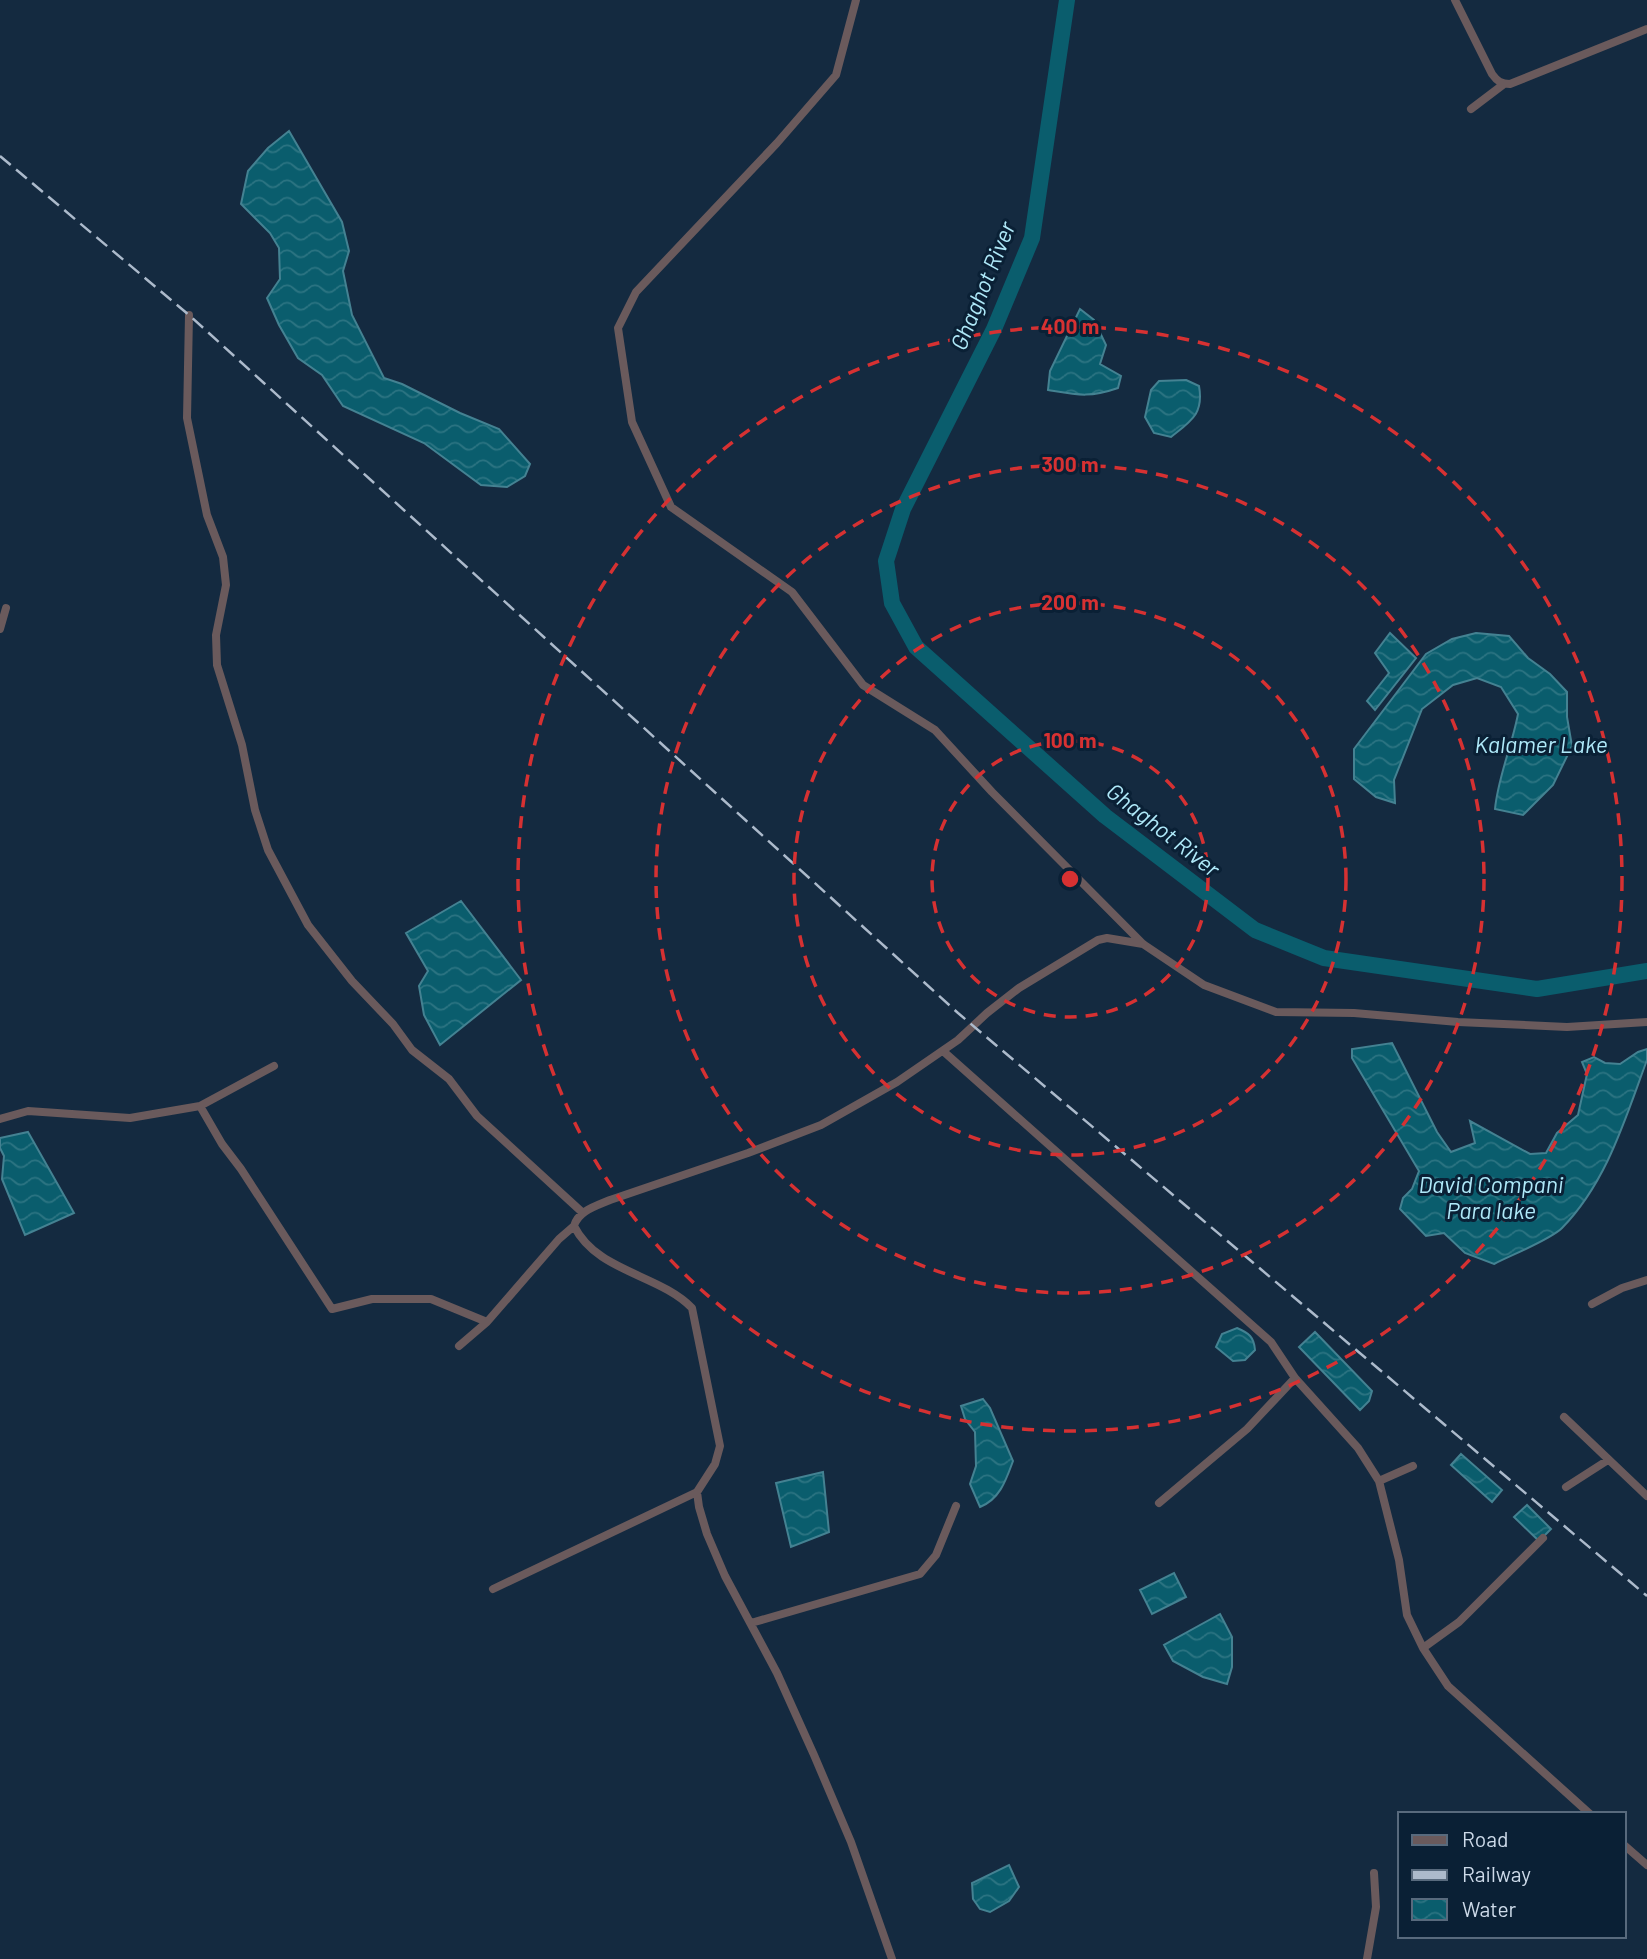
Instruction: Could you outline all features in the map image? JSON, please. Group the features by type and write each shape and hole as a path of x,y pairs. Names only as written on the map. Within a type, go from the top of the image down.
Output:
{"street":[{"path":"856,0 836,75 777,143 636,292 618,328 632,422 671,507 792,592 863,685 935,730 992,792 1143,944 1204,985 1276,1012 1354,1013 1458,1022 1567,1027 1647,1022"},
{"path":"1455,0 1492,74 1497,81 1504,84 1510,84 1647,29"},
{"path":"1471,109 1504,84"},
{"path":"189,315 187,418 207,515 223,556 226,585 216,635 217,665 242,745 255,810 268,849 308,925 352,981 393,1024 412,1050 449,1079 477,1116 583,1213"},
{"path":"0,629 6,608"},
{"path":"459,1346 487,1322 583,1213 610,1200 801,1134 897,1082 943,1051 1019,988 1098,940 1107,938 1143,944"},
{"path":"943,1051 1271,1342 1295,1378 1358,1448 1379,1481 1399,1560 1407,1615 1423,1648 1448,1686 1588,1812"},
{"path":"0,1119 28,1111 130,1118 200,1106 274,1066"},
{"path":"200,1106 222,1144 332,1309 372,1300 431,1299 487,1322"},
{"path":"493,1589 635,1519 697,1492 715,1464 720,1446 692,1308 683,1299 625,1270 585,1244 574,1226"},
{"path":"1592,1304 1647,1280"},
{"path":"1159,1503 1247,1429 1295,1378"},
{"path":"1563,1417 1647,1496"},
{"path":"1566,1487 1608,1461"},
{"path":"1379,1481 1413,1466"},
{"path":"697,1492 707,1534 725,1576 777,1673 851,1842 892,1959"},
{"path":"751,1623 920,1574 936,1555 956,1506"},
{"path":"1423,1648 1459,1622 1543,1538"},
{"path":"1626,1847 1647,1865"},
{"path":"1367,1959 1376,1907 1374,1873"}],"water":[{"path":"289,131 342,222 349,251 343,271 352,315 384,378 499,429 530,464 525,476 507,487 481,485 424,443 343,406 322,375 298,358 267,298 280,279 279,248 270,233 241,204 248,171 268,148"},
{"path":"1080,309 1094,320 1106,345 1100,364 1121,376 1118,388 1083,395 1048,390 1050,371"},
{"path":"1186,380 1199,386 1198,410 1185,426 1171,437 1154,433 1145,417 1151,390 1159,381"},
{"path":"1390,633 1416,658 1375,710 1367,701 1389,673 1375,653"},
{"name":"Kalamer Lake","path":"1476,633 1509,636 1528,658 1550,674 1567,692 1567,717 1572,746 1553,785 1523,815 1495,809 1518,714 1501,687 1477,678 1453,685 1422,709 1394,780 1395,803 1376,797 1354,779 1354,749 1426,654 1452,639"},
{"path":"461,901 521,980 440,1045 424,1015 419,986 428,971 406,933"},
{"name":"David Compani Para lake","path":"1392,1043 1437,1132 1451,1152 1475,1143 1470,1121 1530,1154 1546,1153 1557,1133 1578,1115 1587,1074 1582,1062 1594,1057 1605,1063 1620,1064 1647,1049 1647,1060 1613,1149 1578,1210 1556,1233 1494,1264 1465,1253 1444,1233 1426,1236 1400,1209 1403,1198 1412,1189 1419,1171 1352,1058 1352,1049"},
{"path":"28,1132 74,1213 25,1235 2,1179 4,1156 0,1148 0,1138"},
{"path":"1237,1328 1250,1336 1255,1350 1245,1360 1233,1361 1216,1347 1222,1334"},
{"path":"1315,1332 1372,1391 1369,1401 1360,1410 1299,1347"},
{"path":"983,1399 990,1408 1013,1461 997,1494 980,1507 970,1484 976,1466 975,1432 965,1419 961,1406"},
{"path":"1461,1454 1502,1490 1492,1502 1451,1465"},
{"path":"823,1472 829,1532 791,1547 776,1483"},
{"path":"1527,1505 1551,1529 1539,1541 1514,1517"},
{"path":"1174,1573 1186,1597 1152,1614 1140,1590"},
{"path":"1220,1614 1232,1637 1232,1667 1227,1684 1203,1677 1173,1661 1164,1645"},
{"path":"1009,1865 1019,1887 1009,1901 990,1912 980,1909 973,1899 972,1883"}],"waterway":[{"name":"Ghaghot River","path":"1067,0 1032,238 994,329 903,509 886,561 892,603 916,647 1105,816 1255,930 1324,958 1537,989 1647,971"}],"railway":[{"path":"0,156 189,315 958,1013 1647,1596"}]}
